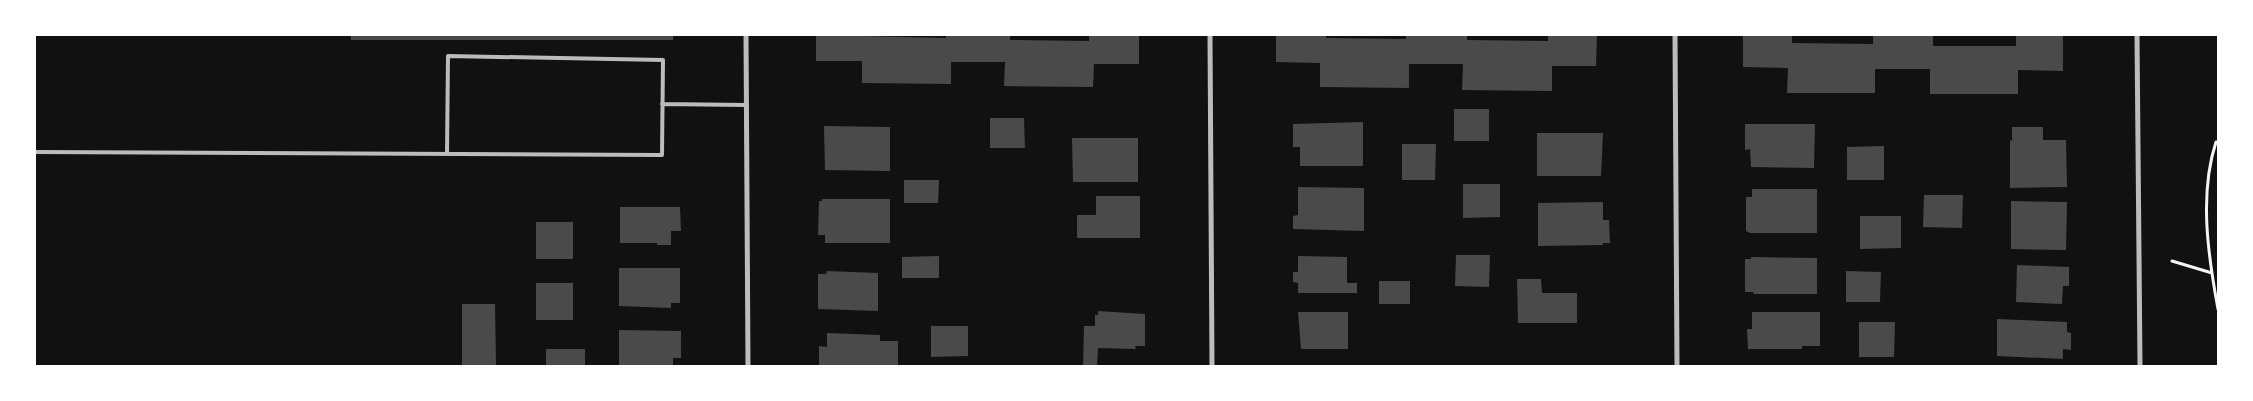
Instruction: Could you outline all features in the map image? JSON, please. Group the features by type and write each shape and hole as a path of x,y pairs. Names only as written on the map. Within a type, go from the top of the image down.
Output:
{"street":[{"path":"746,35 748,366"},
{"path":"1210,35 1212,366"},
{"path":"1675,35 1677,366"},
{"path":"2137,35 2140,366"}],"lane":[{"path":"35,152 662,155 663,60 448,56 447,153"},
{"path":"662,104 746,105"}],"path":[{"path":"2218,142 2216,142 2210,161 2206,231 2218,309"},
{"path":"2172,261 2212,273"}],"building":[{"path":"351,35 673,35 673,40 351,40"},
{"path":"816,35 946,38 946,35 1010,35 1010,40 1089,41 1089,35 1139,35 1139,64 1094,64 1093,87 1004,86 1005,62 951,62 951,84 862,83 862,61 816,61"},
{"path":"1276,35 1326,35 1326,38 1406,39 1406,35 1467,35 1467,40 1548,41 1548,35 1597,35 1596,66 1552,66 1552,91 1462,90 1463,64 1409,64 1409,88 1320,87 1320,63 1276,62"},
{"path":"1743,35 1792,35 1792,43 1873,44 1873,35 1933,35 1933,46 2016,46 2016,35 2063,35 2063,71 2018,70 2018,94 1930,94 1930,69 1875,69 1875,93 1787,93 1788,68 1743,67"},
{"path":"1454,109 1489,109 1489,141 1454,141"},
{"path":"990,118 1024,118 1025,148 990,148"},
{"path":"1363,122 1363,166 1300,166 1300,147 1293,147 1293,124"},
{"path":"1745,124 1815,124 1814,168 1751,167 1750,149 1745,150"},
{"path":"824,126 890,127 890,171 825,170"},
{"path":"2012,127 2043,127 2043,140 2066,140 2067,187 2010,188 2010,140 2012,141"},
{"path":"1537,133 1603,133 1601,176 1537,176"},
{"path":"1072,138 1138,138 1138,182 1073,182"},
{"path":"1402,144 1436,144 1435,180 1402,180"},
{"path":"1884,146 1884,180 1847,180 1847,147"},
{"path":"904,180 939,180 938,203 904,203"},
{"path":"1463,184 1500,184 1500,217 1463,218"},
{"path":"1298,187 1364,188 1364,231 1293,229 1293,216 1298,215"},
{"path":"1752,189 1817,189 1817,233 1750,233 1746,231 1746,197 1752,197"},
{"path":"1924,195 1963,195 1962,228 1923,227"},
{"path":"1096,196 1140,196 1140,238 1077,238 1077,215 1096,215"},
{"path":"822,199 890,199 890,243 825,243 825,235 818,235 819,201 822,201"},
{"path":"2011,201 2067,202 2066,250 2011,249"},
{"path":"1603,202 1603,220 1609,220 1610,243 1603,243 1603,245 1538,246 1538,203"},
{"path":"620,207 680,207 681,231 671,231 671,245 620,243"},
{"path":"1860,216 1901,216 1901,248 1860,249"},
{"path":"536,222 573,222 573,259 536,259"},
{"path":"1456,255 1490,255 1489,287 1455,286"},
{"path":"939,256 939,278 902,278 902,257"},
{"path":"1298,256 1347,257 1347,283 1357,283 1357,293 1298,293 1298,283 1293,282 1293,272 1298,272"},
{"path":"1751,257 1817,258 1817,294 1754,294 1753,292 1745,292 1745,259 1751,259"},
{"path":"2017,265 2069,267 2069,286 2063,286 2062,304 2016,302"},
{"path":"619,268 680,268 680,303 671,303 671,308 619,306"},
{"path":"827,271 878,273 878,311 818,309 818,274 826,274"},
{"path":"1846,271 1881,272 1880,302 1846,302"},
{"path":"1517,279 1541,279 1542,293 1577,293 1577,323 1518,323"},
{"path":"1379,281 1410,281 1410,304 1379,304"},
{"path":"536,283 573,283 573,320 536,320"},
{"path":"462,304 495,304 496,366 462,366"},
{"path":"1098,311 1145,314 1145,346 1135,346 1136,349 1098,348 1097,366 1083,366 1084,326 1095,326 1095,315 1098,315"},
{"path":"1298,312 1348,312 1348,349 1301,349"},
{"path":"1752,312 1820,312 1820,346 1802,346 1802,349 1748,349 1747,329 1752,329"},
{"path":"1997,319 2067,322 2067,332 2071,333 2071,350 2063,349 2063,359 1997,356"},
{"path":"1859,322 1895,322 1894,357 1859,357"},
{"path":"931,326 968,326 968,356 931,357"},
{"path":"619,330 681,331 681,358 673,358 673,366 619,366"},
{"path":"827,333 880,335 880,341 898,341 898,366 819,366 819,346 827,347"},
{"path":"546,349 585,349 585,366 546,366"}]}
